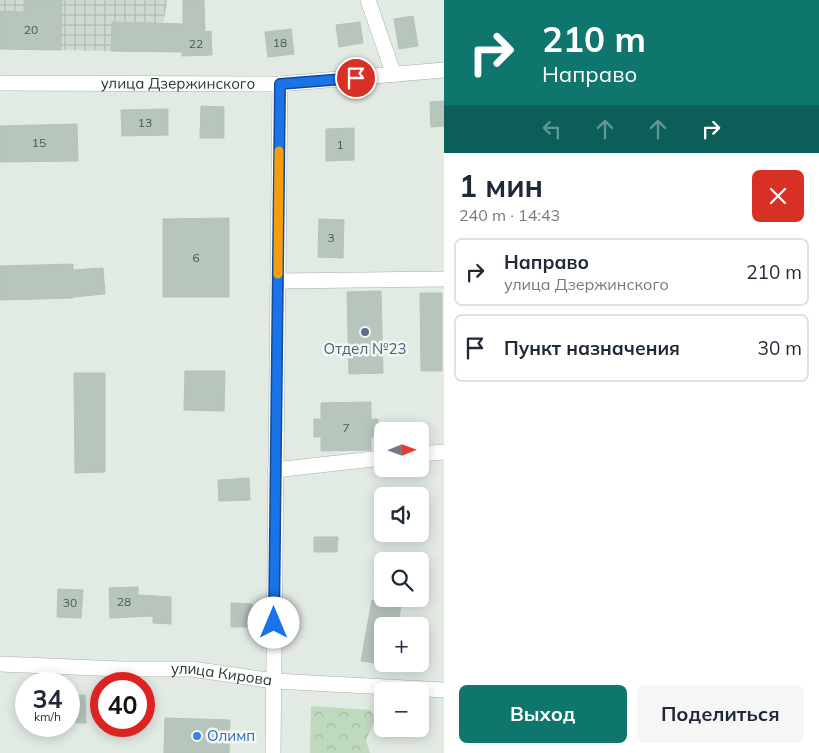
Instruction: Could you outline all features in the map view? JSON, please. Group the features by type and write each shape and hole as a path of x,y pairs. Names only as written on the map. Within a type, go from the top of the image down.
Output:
{"street":[{"path":"368,0 394,75"},
{"name":"улица Дзержинского","path":"0,83 280,84 444,70"},
{"path":"273,753 280,84"},
{"path":"278,281 444,279"},
{"path":"429,453 444,452"},
{"path":"275,470 374,459"},
{"name":"улица Кирова","path":"0,664 121,669 192,669 274,681 444,690"}],"shaded area":[{"path":"0,0 168,0 163,23 162,52 0,49"}],"green space":[{"path":"311,706 371,710 374,722 366,740 370,753 310,753"}],"building":[{"path":"24,0 62,0 61,50 0,49 0,11 24,12"},
{"path":"183,0 204,0 205,32 211,31 212,55 182,56 182,52 111,51 112,22 183,24"},
{"path":"413,16 418,46 399,49 394,19"},
{"path":"360,22 363,43 339,47 336,25"},
{"path":"291,29 294,54 268,57 265,32"},
{"path":"444,101 444,126 431,127 430,102"},
{"path":"201,106 224,107 224,138 200,138"},
{"path":"168,109 168,135 122,136 121,110"},
{"path":"77,124 78,161 0,162 0,126"},
{"path":"354,128 354,160 326,161 326,129"},
{"path":"229,218 229,297 163,297 163,219"},
{"path":"319,219 344,220 343,258 318,257"},
{"path":"73,264 73,270 103,268 105,294 73,298 0,300 0,266"},
{"name":"Отдел №23","path":"381,291 383,373 349,374 347,292"},
{"path":"420,293 442,293 442,371 421,371"},
{"path":"185,371 225,371 224,411 184,410"},
{"path":"74,373 105,373 105,472 75,473"},
{"path":"371,402 371,419 378,419 378,422 374,422 374,437 371,437 371,450 321,451 321,437 314,437 314,419 321,419 321,403"},
{"path":"249,478 250,500 219,501 218,480"},
{"path":"314,537 338,537 337,552 314,552"},
{"path":"138,587 138,595 171,597 171,624 153,623 153,616 110,618 109,588"},
{"path":"58,589 83,590 81,618 57,617"},
{"path":"372,600 374,600 374,607 401,607 399,617 374,617 374,663 361,661"},
{"path":"231,603 252,604 252,627 231,627"},
{"path":"80,695 85,695 86,723 80,723"},
{"name":"Олимп","path":"165,718 230,720 229,753 164,753"}],"slow traffic":[{"path":"278,274 279,151"}],"place":[{"name":"Отдел №23","path":"365,332"},
{"name":"Олимп","path":"197,736"}],"route":[{"path":"274,623 280,84 356,78"}]}
